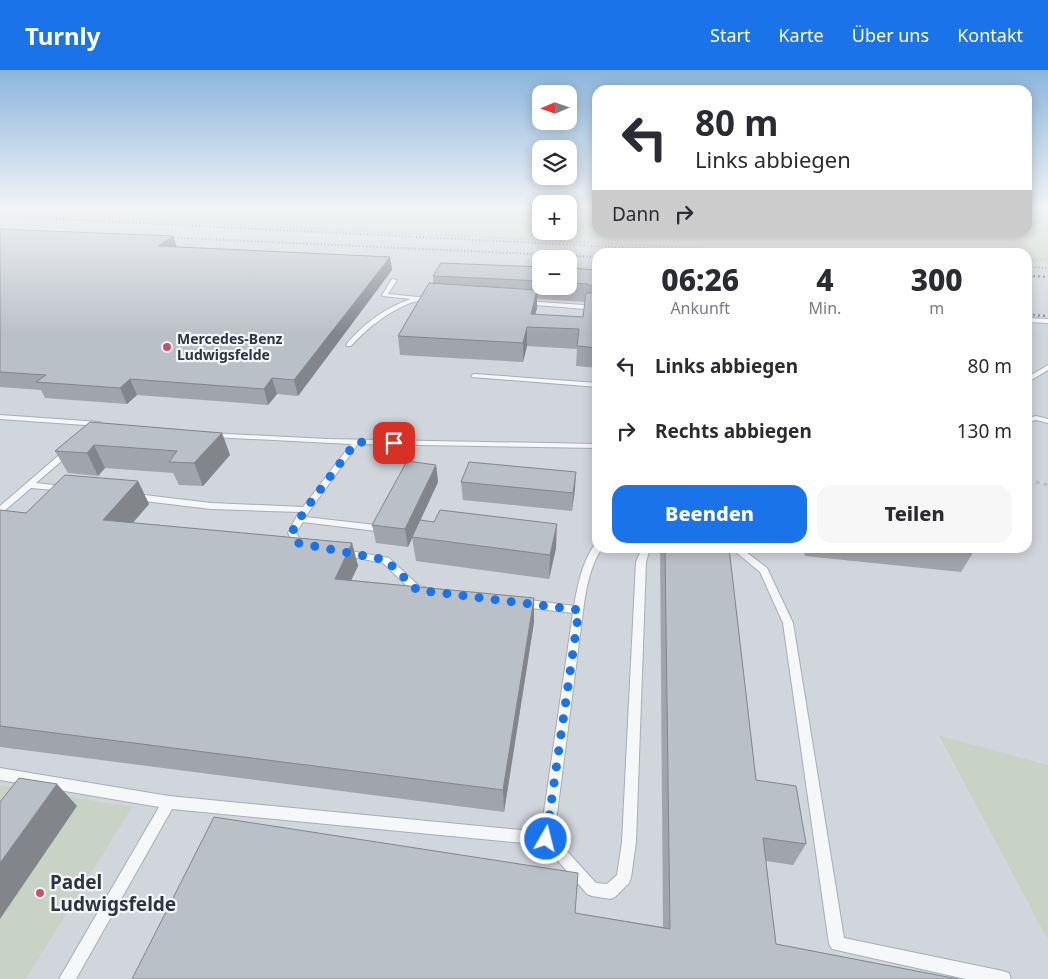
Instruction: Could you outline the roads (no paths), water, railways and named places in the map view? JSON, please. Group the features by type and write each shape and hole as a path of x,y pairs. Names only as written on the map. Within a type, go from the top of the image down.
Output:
{"lane":[{"path":"394,280 386,295 435,298"},
{"path":"349,345 374,320 418,298"},
{"path":"519,303 592,308"},
{"path":"1032,320 1048,321"},
{"path":"1032,377 1048,367"},
{"path":"474,376 592,385"},
{"path":"0,417 110,425"},
{"path":"1032,419 1048,421"},
{"path":"94,431 101,425"},
{"path":"204,434 356,442 592,446"},
{"path":"313,547 298,543 292,532 305,510 356,442"},
{"path":"0,510 72,449"},
{"path":"29,485 77,490"},
{"path":"125,496 211,506 305,510"},
{"path":"300,519 376,528"},
{"path":"338,552 386,560 417,590 436,592"},
{"path":"546,839 579,610 587,568 593,553"},
{"path":"0,774 169,802 546,839 592,889 610,892 624,878 629,842 641,562 644,553"},
{"path":"742,553 764,570 788,622 837,944 1003,979"},
{"path":"512,602 579,610"},
{"path":"66,979 169,802"}],"railway":[{"path":"432,249 592,257"},
{"path":"1032,267 1048,268"},
{"path":"1032,276 1048,277"},
{"path":"1032,315 1048,316"}],"place":[{"name":"Mercedes-Benz Ludwigsfelde","path":"167,347"},
{"name":"Padel Ludwigsfelde","path":"40,893"}]}
